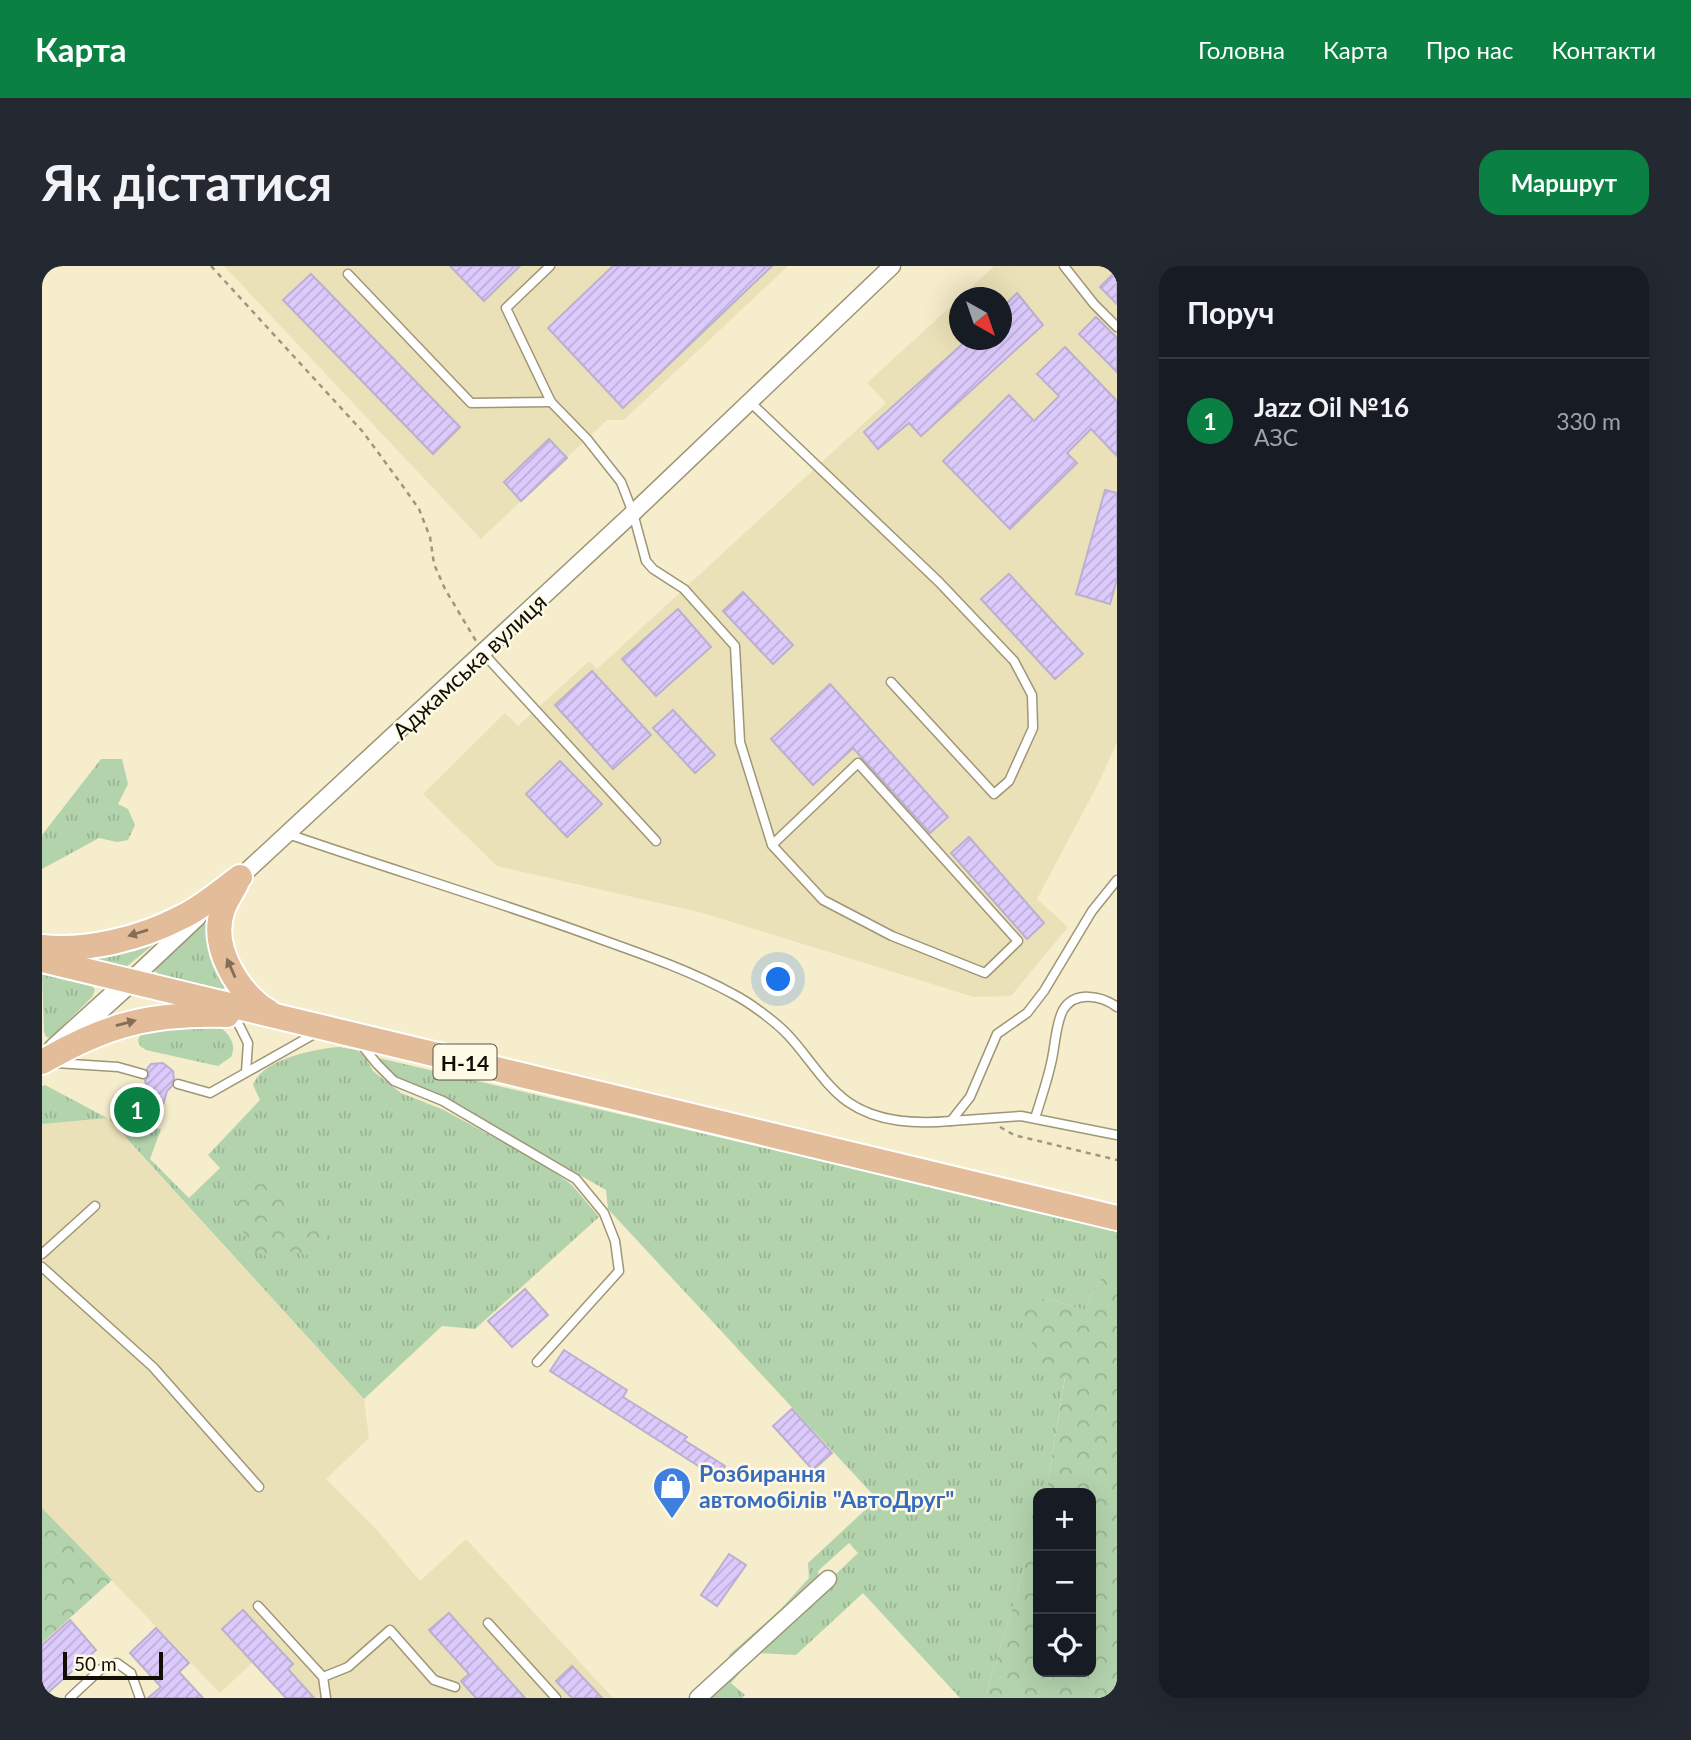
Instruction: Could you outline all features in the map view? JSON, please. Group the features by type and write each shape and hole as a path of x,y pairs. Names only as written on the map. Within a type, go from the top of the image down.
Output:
{"main road":[{"path":"42,947 83,949 162,926 183,917 240,877"},
{"path":"240,877 223,909 220,933 223,948 234,977 242,989 260,1007 276,1017"},
{"name":"Н-14","path":"42,960 1117,1218"},
{"name":"Аджамська вулиця","path":"42,1062 129,982"},
{"path":"42,1062 90,1035 142,1019 175,1015 276,1017"}],"street":[{"name":"Аджамська вулиця","path":"129,982 633,513 892,266"},
{"path":"698,1698 828,1579"}],"lane":[{"path":"550,266 506,308 551,402 587,439 621,482 646,561 653,569 684,589 735,646 740,742 772,845 823,900 891,936 950,960 985,973 1018,941 858,763 772,845"},
{"path":"1064,266 1094,304 1117,327"},
{"path":"348,274 471,404 551,402"},
{"path":"750,401 939,582 1014,661 1032,695 1033,728 1009,781 994,794 891,682"},
{"path":"483,653 656,841"},
{"path":"288,834 401,873 503,903 662,962 734,994 787,1034 848,1102 881,1117 921,1124 1021,1116 1117,1135"},
{"path":"951,1121 970,1097 997,1034 1027,1013 1044,991 1092,911 1117,880"},
{"path":"1035,1118 1062,1012 1070,1002 1085,997 1105,999 1117,1007"},
{"path":"234,1015 248,1042 246,1072"},
{"path":"177,1084 210,1093 325,1028"},
{"path":"354,1035 394,1081 443,1101 576,1179 604,1213 615,1241 619,1271 537,1362"},
{"path":"42,1062 118,1067 143,1074"},
{"path":"42,1254 95,1206"},
{"path":"42,1267 153,1367 260,1487"},
{"path":"258,1606 323,1677 326,1698"},
{"path":"488,1623 556,1698"},
{"path":"323,1677 348,1667 390,1630 434,1680 455,1687"},
{"path":"70,1698 101,1669 117,1663 131,1673 140,1698"}],"path":[{"path":"211,266 363,432 419,509 430,537 434,564 445,589 483,653"},
{"path":"985,1119 1014,1135 1117,1160"}],"shaded area":[{"path":"224,266 788,266 624,420 607,420 481,539"},
{"path":"994,266 1117,266 1117,742 1099,782 1037,899 1068,927 1011,996 974,997 703,913 497,866 423,794 505,713 518,726 589,661 597,669 886,403 867,383 949,307 949,350 1012,350 1012,287 971,287"},
{"path":"107,1118 364,1399 369,1438 326,1479 377,1530 420,1581 466,1539 613,1698 286,1698 253,1662 220,1693 42,1508 42,1124"}],"green space":[{"path":"101,759 122,759 128,784 118,804 128,809 135,825 128,840 117,842 99,838 42,869 42,835"},
{"path":"203,923 209,926 226,986 221,991 160,976 155,971 156,966"},
{"path":"159,940 126,967 99,960 97,957"},
{"path":"42,973 90,983 95,990 92,997 51,1038 46,1037 44,1032"},
{"path":"219,1026 229,1036 233,1052 231,1057 218,1066 146,1050 140,1046 138,1040 143,1029"},
{"path":"338,1047 357,1050 365,1057 373,1071 401,1093 444,1110 546,1166 572,1185 599,1217 475,1329 442,1326 364,1399 108,1118 161,1129 150,1159 189,1198 220,1168 208,1155 260,1100 253,1085 267,1068 290,1057 316,1050"},
{"path":"374,1057 1117,1230 1117,1269 1101,1279 1084,1310 1045,1298 1065,1377 1047,1488 1033,1488 1033,1540 985,1698 960,1698 863,1593 796,1655 757,1653 731,1683 745,1695 742,1698 706,1698 858,1553 849,1543 818,1571 819,1579 730,1664 729,1655 780,1610 809,1578 808,1563 877,1499 608,1209 606,1190 453,1102 395,1077"},
{"path":"45,1085 107,1118 42,1124 42,1086"},
{"path":"264,1179 281,1179 296,1197 286,1233 323,1227 329,1244 307,1255 292,1251 270,1257 252,1251 239,1222 235,1194"},
{"path":"1117,1268 1117,1698 985,1698 1033,1540 1033,1677 1096,1677 1096,1488 1047,1488 1065,1378 1047,1379 1032,1363 1032,1337 1016,1314 1045,1298 1084,1310 1101,1279"},
{"path":"42,1508 112,1580 42,1643"}],"building":[{"path":"450,266 520,266 484,301"},
{"path":"613,266 772,266 623,408 548,328"},
{"path":"1117,270 1117,304 1100,287"},
{"path":"311,274 460,427 433,454 283,300"},
{"path":"1017,293 1043,325 921,436 909,423 878,449 864,432 956,350 1012,350 1012,298"},
{"path":"1096,317 1117,338 1117,372 1079,334"},
{"path":"1065,347 1117,401 1117,456 1091,429 1067,453 1077,463 1010,529 943,461 1009,395 1034,421 1059,396 1037,374"},
{"path":"549,439 567,458 521,501 504,482"},
{"path":"1105,490 1117,493 1117,579 1110,604 1076,594"},
{"path":"1009,574 1083,654 1055,679 981,599"},
{"path":"743,592 793,645 773,664 723,611"},
{"path":"678,609 711,647 656,696 622,659"},
{"path":"592,671 651,735 613,769 555,705"},
{"path":"830,684 948,817 930,833 853,748 813,785 771,739"},
{"path":"673,710 715,755 695,773 653,728"},
{"path":"560,761 602,804 567,837 526,794"},
{"path":"969,837 1044,923 1027,939 951,853"},
{"path":"163,1063 173,1071 174,1079 167,1091 161,1112 151,1109 145,1129 121,1122 124,1109 128,1106 134,1107 136,1101 148,1092 145,1080 149,1076 147,1069 151,1064"},
{"path":"525,1289 548,1315 512,1347 488,1321"},
{"path":"564,1350 627,1390 623,1397 687,1437 684,1440 725,1466 717,1478 550,1371"},
{"path":"792,1409 832,1453 813,1470 773,1426"},
{"path":"729,1554 746,1565 717,1606 701,1595"},
{"path":"243,1610 293,1664 288,1669 314,1698 286,1698 222,1629"},
{"path":"449,1613 525,1698 476,1698 461,1681 469,1674 429,1630"},
{"path":"70,1620 96,1650 42,1698 42,1645"},
{"path":"156,1628 189,1663 179,1672 203,1698 148,1698 161,1687 130,1653"},
{"path":"572,1666 602,1698 572,1698 556,1681"}],"place":[{"name":"Jazz Oil №16","path":"137,1110"},
{"name":"Розбирання автомобілів \"АвтоДруг\"","path":"672,1520"}]}
